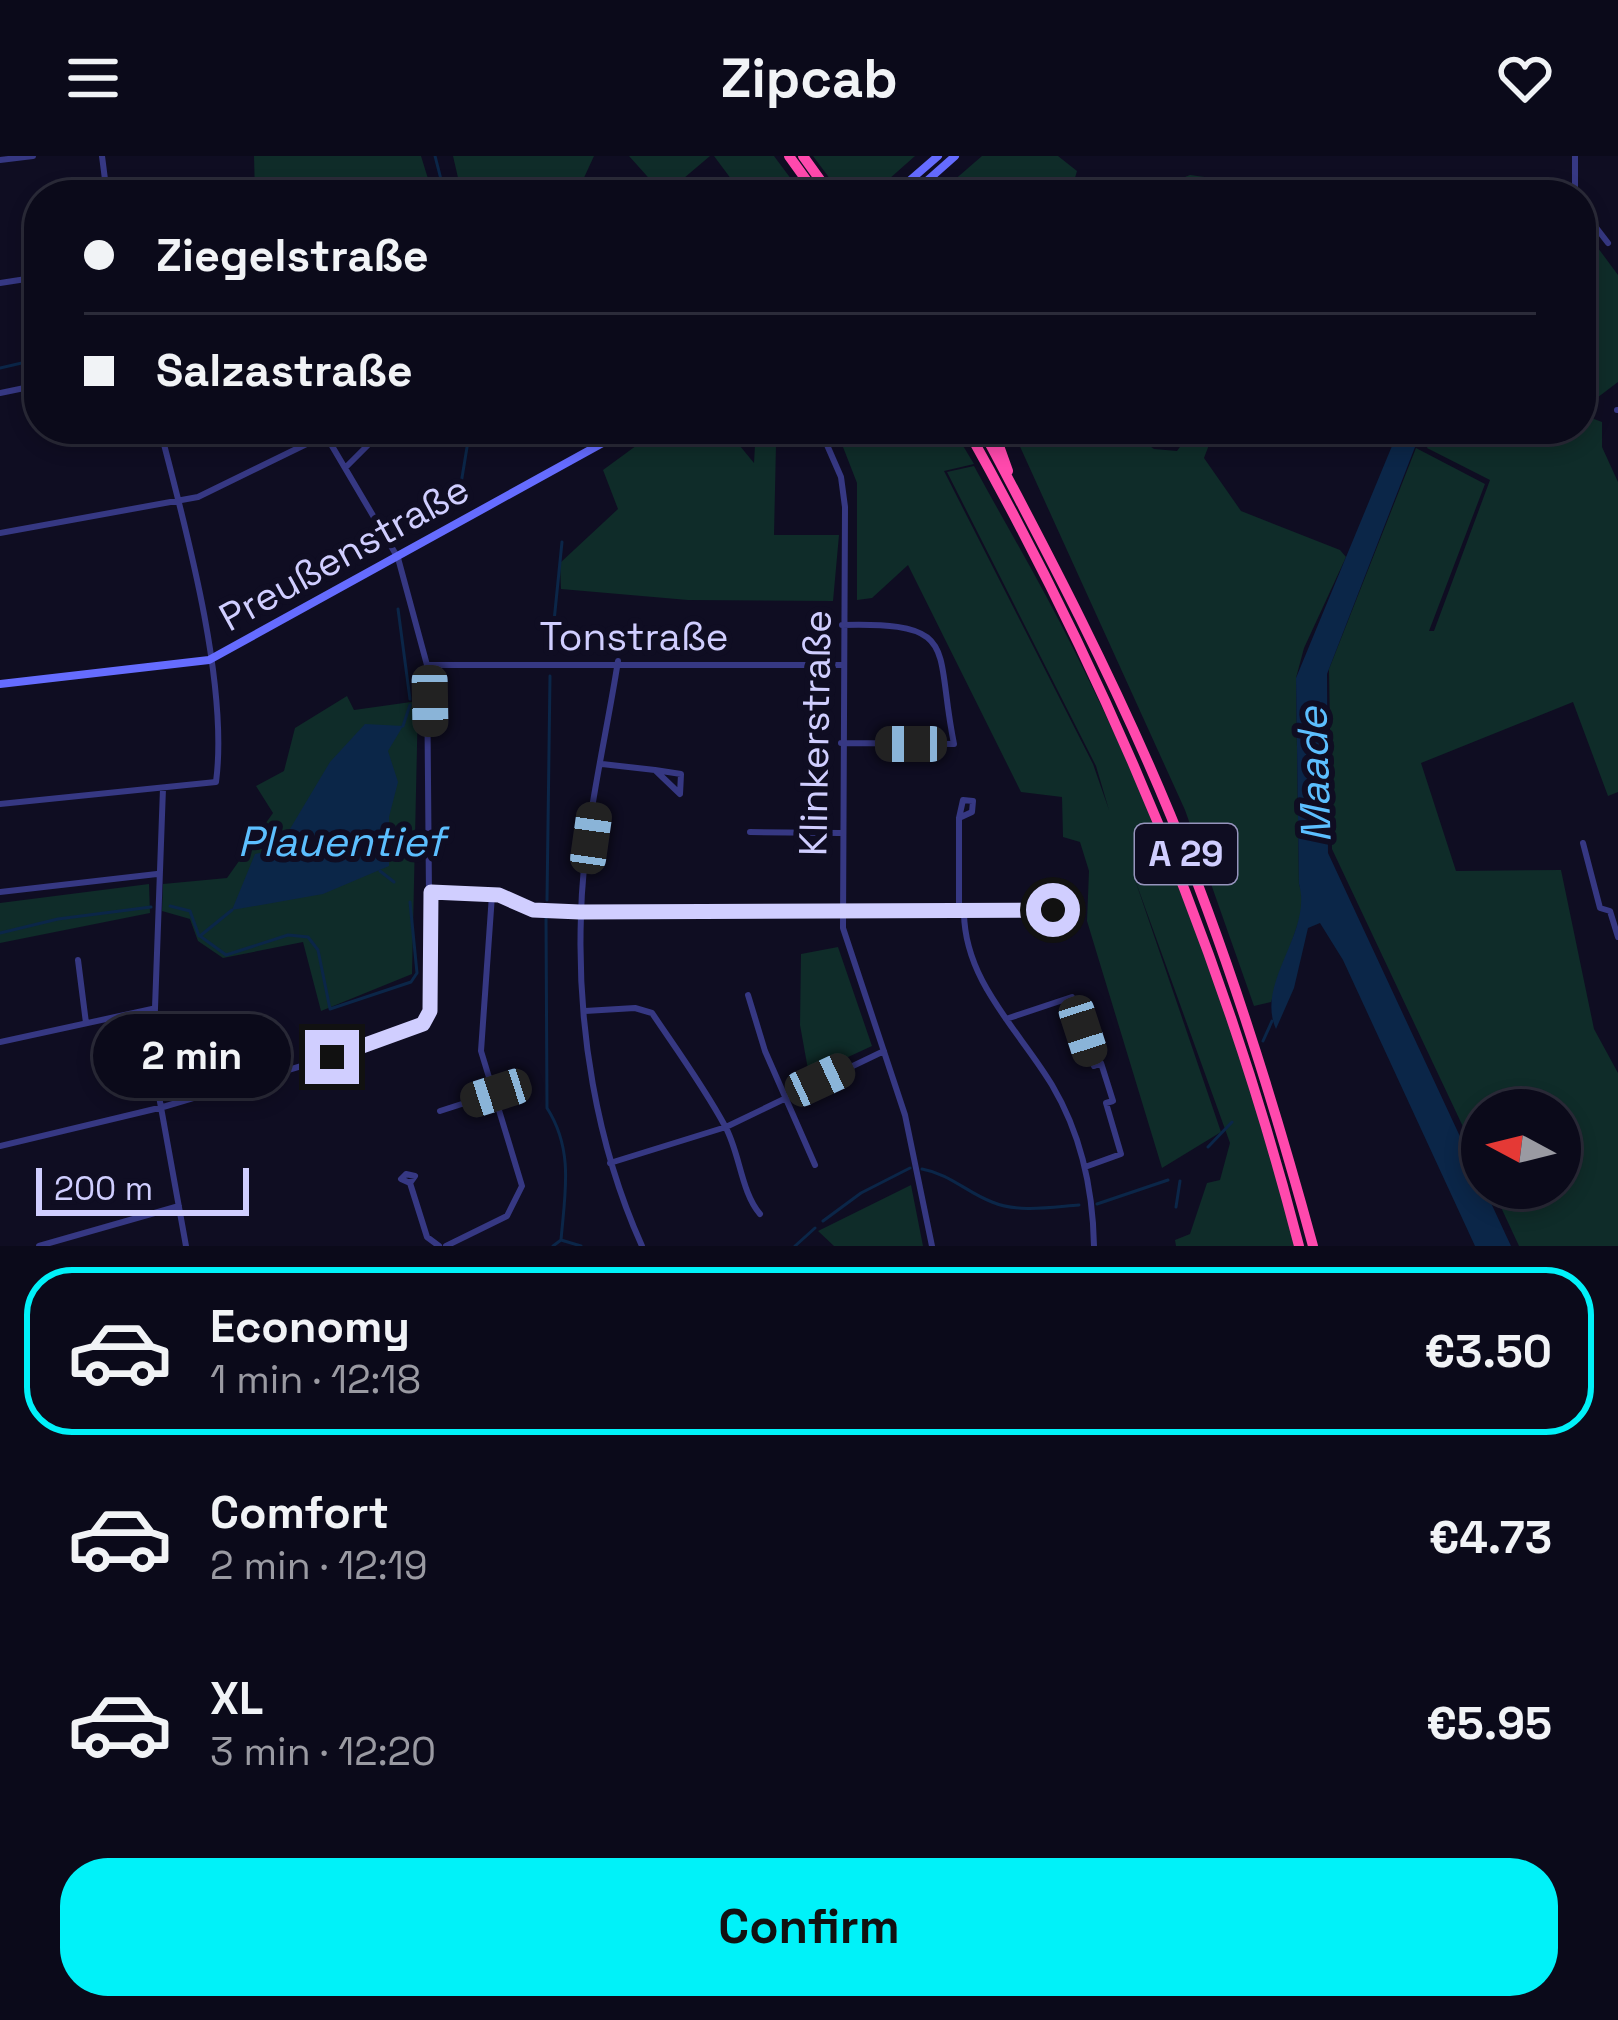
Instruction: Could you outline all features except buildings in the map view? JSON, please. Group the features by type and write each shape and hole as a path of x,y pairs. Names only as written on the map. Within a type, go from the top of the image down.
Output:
{"highway":[{"name":"A 29","path":"973,444 1069,619 1166,838 1223,988 1299,1246"},
{"name":"A 29","path":"990,444 1115,689 1202,893 1262,1070 1313,1246"},
{"path":"998,444 1010,480"}],"main road":[{"path":"910,180 938,156"},
{"path":"928,180 955,156"},
{"name":"Preußenstraße","path":"0,684 209,660 601,444"}],"street":[{"path":"0,160 33,156"},
{"path":"1596,227 1608,242"},
{"path":"0,804 216,782 209,660 164,444"},
{"path":"0,533 179,502 298,444"},
{"path":"0,1146 163,1107 412,1031 430,1011 427,665 398,558 331,444"},
{"path":"346,467 369,444"},
{"name":"Klinkerstraße","path":"827,444 841,477 845,507 841,913 852,966 905,1115 932,1246"},
{"path":"841,743 954,744 942,650 934,641 904,626 842,625"},
{"path":"618,661 580,912 585,1011 610,1163 642,1246"},
{"name":"Tonstraße","path":"427,665 618,661 842,665"},
{"path":"602,764 655,770 681,774 680,794 655,770"},
{"path":"163,788 153,1063 186,1246"},
{"path":"958,818 962,913 980,976 1054,1088 1084,1167 1094,1246"},
{"path":"750,832 840,833"},
{"path":"1583,842 1600,908 1614,910 1618,938"},
{"path":"0,892 159,873"},
{"path":"431,892 492,895 533,910 580,912 1081,910"},
{"path":"410,1183 427,1237 442,1246 516,1207 521,1171 481,1051 492,895"},
{"path":"78,960 86,1022"},
{"path":"748,995 765,1051 815,1165"},
{"path":"1006,1019 1072,997 1094,1066 1101,1064 1108,1082 1113,1101 1106,1103 1121,1154 1084,1167"},
{"path":"585,1011 635,1008 652,1013 726,1127 745,1173 750,1203 760,1214"},
{"path":"0,1030 1,1042 152,1010"},
{"path":"610,1163 726,1127 884,1051"},
{"path":"440,1111 496,1093"},
{"path":"38,1246 180,1206"}],"green space":[{"path":"254,156 421,156 428,180 255,180"},
{"path":"453,156 594,156 583,180 459,180"},
{"path":"629,156 710,156 682,180 651,180"},
{"path":"714,156 774,156 792,180 732,180"},
{"path":"813,156 915,156 888,180 831,180"},
{"path":"982,156 1058,156 1077,171 1074,180 954,180"},
{"path":"1190,175 1227,180 1178,180"},
{"path":"1596,245 1618,275 1618,382 1596,399"},
{"path":"1596,420 1602,422 1602,447 1618,482 1618,792 1608,796 1573,702 1421,763 1456,871 1561,870 1594,1029 1618,1073 1618,1246 1519,1246 1502,1209 1581,1209 1581,1089 1461,1089 1461,1122 1332,849 1329,669 1416,448 1485,484 1429,631 1434,631 1490,480 1427,448 1428,444 1596,444"},
{"path":"639,444 738,444 754,463 755,445 776,445 774,535 839,535 833,601 688,600 561,589 560,563 618,509 603,470"},
{"path":"842,444 962,444 974,464 944,471 1093,764 1109,810 1096,766 947,472 974,466 1074,650 1141,793 1228,1017 1294,1246 1176,1246 1175,1240 1190,1234 1207,1183 1220,1180 1230,1143 1133,874 1221,1132 1162,1168 1087,921 1089,871 1080,842 1063,837 1062,797 1021,792 908,565 872,598 857,600 857,483"},
{"path":"1019,444 1147,444 1177,451 1182,444 1209,444 1204,458 1241,511 1340,550 1346,557 1304,648 1296,678 1299,884 1305,903 1271,1002 1254,1006 1185,810"},
{"path":"347,696 354,710 418,701 412,974 321,1011 303,942 223,958 198,941 190,919 162,911 163,884 227,878 273,813 256,786 284,771 295,728"},
{"path":"149,884 150,913 0,943 0,903"},
{"path":"838,947 872,1046 809,1075 800,1025 801,954"},
{"path":"911,1185 923,1246 834,1246 818,1231"}],"water":[{"name":"Maade","path":"1393,444 1416,444 1327,674 1328,853 1461,1139 1461,1209 1494,1209 1511,1246 1475,1246 1343,960 1320,923 1308,928 1294,988 1276,1029 1273,994 1298,920 1296,678"},
{"name":"Plauentief","path":"365,724 403,726 388,751 398,782 389,817 389,866 323,894 232,910 255,854 278,849 330,762"}],"waterway":[{"path":"435,156 441,180"},
{"path":"0,368 24,362"},
{"path":"454,499 459,496 468,444"},
{"path":"401,529 446,504"},
{"path":"551,651 562,542"},
{"path":"398,609 410,699"},
{"path":"547,900 550,676"},
{"path":"403,726 410,705"},
{"path":"380,871 394,882"},
{"path":"232,910 200,936 226,955 288,935 308,937 318,950 330,1009 411,982 417,973 410,902"},
{"path":"170,906 190,911 199,936"},
{"path":"0,933 58,919 151,907"},
{"path":"546,916 547,1108 564,1156 561,1240"},
{"path":"1263,1041 1272,1021"},
{"path":"1208,1147 1232,1122"},
{"path":"823,1221 861,1193 910,1168"},
{"path":"922,1169 1002,1205 1079,1205"},
{"path":"1097,1204 1168,1180"},
{"path":"1176,1207 1180,1181"},
{"path":"795,1246 815,1228"},
{"path":"553,1246 561,1240 581,1246"}],"route":[{"path":"332,1057 423,1024 430,1011 431,892 499,895 533,910 580,912 959,914 1053,910"}]}
